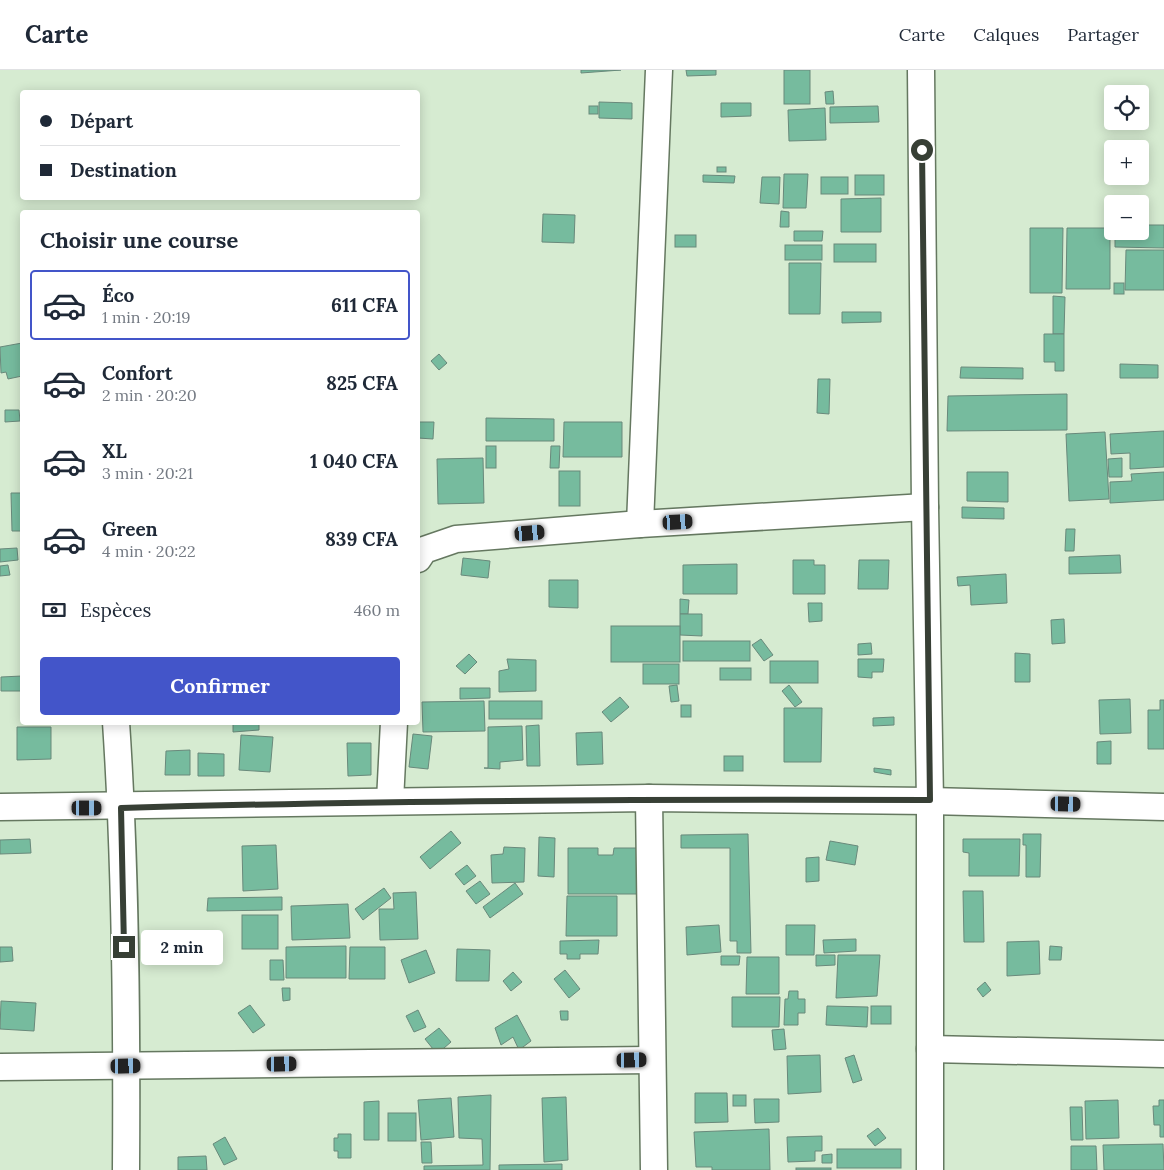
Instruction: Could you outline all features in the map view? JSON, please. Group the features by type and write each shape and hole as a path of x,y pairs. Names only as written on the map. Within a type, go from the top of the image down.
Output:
{"street":[{"path":"640,524 659,70"},
{"path":"922,70 925,507 930,800 930,1170"},
{"path":"420,556 424,550 456,540 640,524 925,507"},
{"path":"116,725 121,808 126,1170"},
{"path":"390,801 394,725"},
{"path":"649,798 654,1170"},
{"path":"0,808 121,808 390,801 649,798 930,800 1164,807"},
{"path":"930,1049 1164,1054"},
{"path":"0,1067 652,1060"}],"building":[{"path":"581,70 621,70 581,73"},
{"path":"686,70 716,70 716,75 687,76"},
{"path":"784,70 810,70 810,104 784,104"},
{"path":"833,91 834,104 826,104 825,92"},
{"path":"599,102 632,103 632,119 599,118"},
{"path":"721,103 751,103 751,116 721,117"},
{"path":"589,106 598,106 598,114 589,114"},
{"path":"878,106 879,122 830,123 830,107"},
{"path":"825,108 826,140 789,141 788,110"},
{"path":"717,167 726,167 726,172 717,172"},
{"path":"784,174 808,174 806,208 783,208"},
{"path":"703,175 735,176 734,183 703,182"},
{"path":"855,175 884,175 884,195 855,195"},
{"path":"762,177 780,177 779,204 760,203"},
{"path":"821,177 848,177 848,194 821,194"},
{"path":"881,198 881,232 841,232 841,199"},
{"path":"781,211 789,212 789,227 780,227"},
{"path":"543,214 575,215 574,243 542,242"},
{"path":"1149,225 1164,225 1164,248 1115,247 1115,240 1149,240"},
{"path":"1030,228 1063,228 1062,293 1030,293"},
{"path":"1067,228 1104,228 1104,240 1110,240 1110,289 1066,289"},
{"path":"794,231 823,231 822,241 794,241"},
{"path":"675,235 696,235 696,247 675,247"},
{"path":"834,244 876,244 876,262 834,262"},
{"path":"785,245 822,245 822,260 785,260"},
{"path":"1126,250 1164,250 1164,290 1125,290"},
{"path":"789,263 821,263 820,314 789,314"},
{"path":"1114,283 1124,283 1124,294 1114,294"},
{"path":"1053,296 1065,297 1064,334 1053,334"},
{"path":"842,312 881,312 881,322 842,323"},
{"path":"1044,334 1064,334 1064,371 1055,371 1055,362 1044,362"},
{"path":"20,343 20,376 8,379 6,372 1,373 0,347"},
{"path":"439,354 447,363 439,370 431,361"},
{"path":"1120,364 1158,365 1158,378 1120,378"},
{"path":"961,367 1023,368 1023,379 960,378"},
{"path":"818,379 830,379 829,414 817,413"},
{"path":"1067,394 1067,430 947,431 948,396"},
{"path":"5,410 19,410 20,421 5,422"},
{"path":"486,418 554,419 554,441 486,441"},
{"path":"420,422 434,422 433,439 420,438"},
{"path":"564,422 622,422 622,457 563,457"},
{"path":"1164,431 1164,467 1130,469 1130,453 1111,454 1110,434"},
{"path":"1105,432 1109,499 1069,501 1066,434"},
{"path":"486,446 496,446 496,468 486,468"},
{"path":"551,446 560,446 559,468 550,468"},
{"path":"483,458 484,503 438,504 437,459"},
{"path":"1122,458 1122,477 1109,477 1108,459"},
{"path":"559,471 580,471 580,506 559,506"},
{"path":"967,472 1008,472 1008,502 967,501"},
{"path":"1164,472 1164,500 1110,503 1110,482 1132,481 1131,474"},
{"path":"11,493 20,493 20,531 12,531"},
{"path":"962,507 1004,508 1004,519 962,518"},
{"path":"1066,529 1075,529 1074,551 1065,551"},
{"path":"17,548 18,560 0,562 0,549"},
{"path":"1120,555 1121,573 1069,574 1069,557"},
{"path":"463,558 490,561 488,578 461,575"},
{"path":"793,560 814,560 814,565 825,565 825,594 793,594"},
{"path":"859,560 889,560 888,589 858,589"},
{"path":"737,564 737,594 683,594 683,565"},
{"path":"8,565 10,575 0,576 0,566"},
{"path":"1006,574 1007,603 971,605 970,585 958,586 957,577"},
{"path":"549,580 578,580 578,608 549,607"},
{"path":"680,599 689,600 688,614 680,614"},
{"path":"808,603 822,603 822,621 809,622"},
{"path":"680,614 702,614 702,636 680,635"},
{"path":"1064,619 1065,643 1052,644 1051,620"},
{"path":"611,626 680,626 680,662 611,662"},
{"path":"761,639 773,655 764,661 752,645"},
{"path":"683,641 750,641 750,661 683,661"},
{"path":"871,643 872,654 858,655 858,644"},
{"path":"1015,653 1030,654 1030,682 1015,682"},
{"path":"469,654 477,662 465,674 456,666"},
{"path":"507,659 536,660 536,691 499,692 499,671 509,669"},
{"path":"858,659 884,659 883,672 872,672 872,678 858,677"},
{"path":"770,661 818,661 818,683 770,683"},
{"path":"643,664 679,664 679,684 643,684"},
{"path":"720,668 751,668 751,680 720,680"},
{"path":"20,676 20,691 1,691 1,677"},
{"path":"677,685 679,701 671,702 669,686"},
{"path":"789,685 802,702 795,707 782,691"},
{"path":"460,688 490,688 490,698 460,699"},
{"path":"620,697 629,707 611,722 602,712"},
{"path":"1130,699 1131,733 1100,734 1099,700"},
{"path":"1160,700 1164,700 1164,749 1148,749 1148,710 1160,710"},
{"path":"484,701 485,731 423,732 422,702"},
{"path":"489,701 542,701 542,719 489,719"},
{"path":"681,705 691,705 691,717 681,717"},
{"path":"784,708 822,708 821,762 784,762"},
{"path":"894,717 894,725 873,726 873,718"},
{"path":"233,725 259,725 259,730 233,732"},
{"path":"539,725 540,766 527,766 526,726"},
{"path":"522,726 523,760 500,762 500,769 484,768 488,768 488,727"},
{"path":"17,727 51,727 51,759 17,760"},
{"path":"602,732 603,764 577,765 576,733"},
{"path":"413,734 432,736 428,769 409,767"},
{"path":"241,735 273,737 270,772 239,770"},
{"path":"1111,741 1111,764 1097,764 1097,742"},
{"path":"347,743 371,743 371,775 348,776"},
{"path":"190,750 190,775 165,775 166,751"},
{"path":"198,753 224,754 224,776 198,776"},
{"path":"724,756 743,756 743,771 724,771"},
{"path":"874,768 891,770 891,775 874,772"},
{"path":"451,831 461,843 430,869 420,857"},
{"path":"748,834 751,953 737,953 737,941 730,941 730,848 681,848 681,835"},
{"path":"1023,834 1041,834 1040,877 1026,877 1026,845 1023,845"},
{"path":"539,837 555,838 554,877 538,876"},
{"path":"30,839 31,853 0,854 0,840"},
{"path":"963,839 1020,839 1019,876 969,876 969,853 963,852"},
{"path":"830,841 858,846 855,865 826,860"},
{"path":"276,845 278,889 243,891 242,846"},
{"path":"504,847 525,848 524,882 492,883 491,855 503,854"},
{"path":"568,848 598,848 598,855 613,855 614,848 638,848 638,894 568,894"},
{"path":"819,857 819,881 806,882 806,858"},
{"path":"467,865 476,876 464,885 455,874"},
{"path":"480,881 490,894 476,904 466,891"},
{"path":"515,883 523,894 490,918 483,907"},
{"path":"384,888 391,898 363,920 355,909"},
{"path":"963,891 983,891 984,942 964,942"},
{"path":"416,892 418,939 380,940 379,909 394,909 393,893"},
{"path":"567,896 617,896 617,936 566,936"},
{"path":"282,897 282,910 207,911 208,898"},
{"path":"348,904 350,938 292,940 291,906"},
{"path":"242,915 278,915 278,949 242,949"},
{"path":"719,925 721,952 687,955 686,927"},
{"path":"786,925 815,925 814,955 786,955"},
{"path":"183,934 187,948 165,955 161,941"},
{"path":"856,939 856,951 824,953 823,940"},
{"path":"599,940 598,954 580,954 580,959 567,959 567,954 560,954 560,941"},
{"path":"1039,941 1040,974 1007,976 1007,942"},
{"path":"346,946 346,978 286,978 286,947"},
{"path":"1050,946 1062,947 1061,960 1049,960"},
{"path":"0,947 12,947 13,961 0,962"},
{"path":"350,947 385,947 385,979 349,979"},
{"path":"457,949 490,950 489,981 456,981"},
{"path":"426,950 435,973 409,983 401,960"},
{"path":"816,955 835,955 835,965 816,966"},
{"path":"838,955 880,955 877,996 836,998"},
{"path":"721,956 740,956 739,965 721,965"},
{"path":"747,957 779,957 779,994 746,994"},
{"path":"270,960 283,960 284,980 270,980"},
{"path":"565,970 580,989 569,998 554,979"},
{"path":"513,972 522,982 511,991 503,981"},
{"path":"985,982 991,990 983,997 977,989"},
{"path":"282,988 290,988 290,1000 283,1001"},
{"path":"789,991 798,991 798,999 805,999 805,1013 798,1013 798,1025 784,1025 785,999 788,999"},
{"path":"732,997 780,997 779,1027 732,1027"},
{"path":"1,1001 36,1003 34,1031 0,1029"},
{"path":"250,1005 265,1025 253,1033 238,1013"},
{"path":"827,1006 868,1007 867,1027 826,1025"},
{"path":"871,1006 891,1006 891,1024 871,1024"},
{"path":"418,1010 426,1027 414,1032 406,1016"},
{"path":"560,1011 568,1011 568,1020 561,1020"},
{"path":"517,1015 531,1041 519,1050 513,1037 501,1045 495,1028"},
{"path":"439,1028 451,1042 437,1054 425,1039"},
{"path":"784,1029 786,1049 774,1050 772,1030"},
{"path":"820,1055 821,1092 788,1094 787,1056"},
{"path":"854,1055 862,1080 853,1083 845,1058"},
{"path":"695,1093 727,1093 728,1122 695,1123"},
{"path":"491,1095 490,1170 424,1170 424,1166 483,1165 482,1139 459,1138 458,1097"},
{"path":"733,1095 746,1095 746,1106 733,1106"},
{"path":"566,1097 568,1160 544,1162 542,1098"},
{"path":"451,1098 454,1137 421,1140 418,1100"},
{"path":"754,1099 779,1099 779,1122 755,1123"},
{"path":"1118,1100 1119,1138 1086,1139 1085,1101"},
{"path":"1159,1100 1164,1100 1164,1137 1160,1137 1160,1125 1154,1125 1153,1106 1159,1106"},
{"path":"379,1101 379,1140 364,1140 364,1102"},
{"path":"1070,1107 1082,1107 1083,1140 1071,1140"},
{"path":"388,1113 416,1113 416,1141 388,1141"},
{"path":"878,1128 886,1138 875,1146 867,1136"},
{"path":"769,1129 770,1170 712,1170 712,1167 696,1167 694,1132"},
{"path":"338,1134 351,1134 351,1158 338,1158 338,1151 334,1151 334,1138 338,1138"},
{"path":"822,1136 822,1151 815,1151 815,1161 788,1162 787,1137"},
{"path":"225,1137 237,1159 224,1165 213,1144"},
{"path":"421,1142 431,1142 432,1163 422,1163"},
{"path":"1163,1144 1164,1170 1104,1170 1103,1145"},
{"path":"1071,1146 1096,1146 1097,1170 1071,1170"},
{"path":"837,1149 901,1149 901,1168 837,1168"},
{"path":"832,1154 832,1163 822,1163 822,1155"},
{"path":"206,1156 207,1170 178,1170 178,1157"},
{"path":"562,1164 562,1170 499,1170 499,1165"},
{"path":"796,1168 831,1168 831,1170 796,1170"}],"route":[{"path":"124,947 121,808 390,801 629,798 930,800 922,150"}]}
